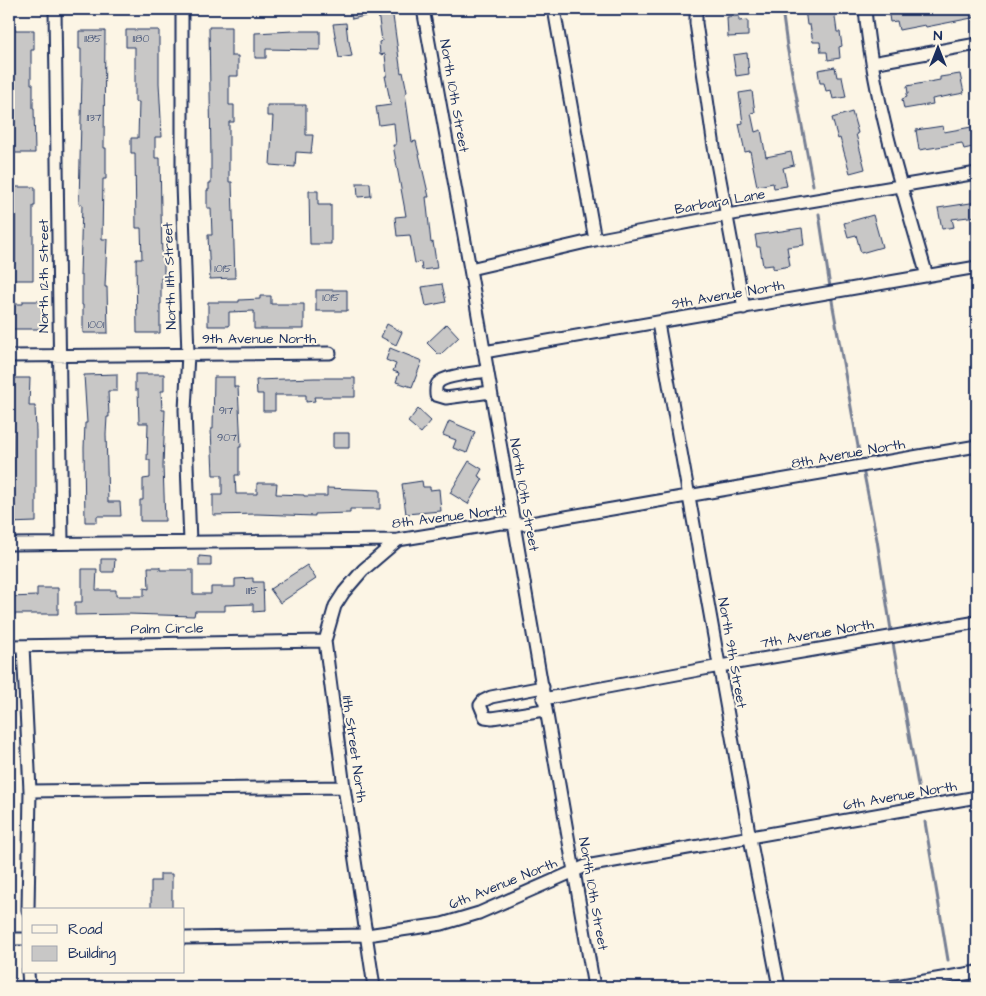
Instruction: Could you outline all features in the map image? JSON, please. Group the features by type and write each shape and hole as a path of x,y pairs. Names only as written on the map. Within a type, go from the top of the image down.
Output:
{"street":[{"name":"North 12th Street","path":"55,9 62,543"},
{"name":"North 11th Street","path":"182,9 182,184 188,354 185,410 190,542"},
{"name":"North 10th Street","path":"423,9 470,269 594,987"},
{"path":"554,9 595,240"},
{"path":"696,9 696,23 714,147 744,308"},
{"path":"865,9 880,107 927,276"},
{"path":"872,62 977,44"},
{"name":"Barbara Lane","path":"470,269 595,240 977,172"},
{"name":"9th Avenue North","path":"484,352 977,267"},
{"name":"North 9th Street","path":"658,323 750,838 779,987"},
{"name":"9th Avenue North","path":"9,356 330,353"},
{"path":"487,371 445,379 438,383 435,388 436,395 446,398 491,392"},
{"name":"8th Avenue North","path":"9,544 398,540 501,523 526,524 977,446"},
{"name":"11th Street North","path":"374,987 344,787 325,642 335,606 344,592 364,570 398,540"},
{"name":"7th Avenue North","path":"544,699 720,666 977,622"},
{"name":"Palm Circle","path":"9,646 325,642"},
{"path":"23,646 30,791 28,908"},
{"path":"30,791 344,787"},
{"name":"6th Avenue North","path":"185,938 367,935 397,931 461,919 479,913 586,866 977,797"},
{"path":"9,939 22,939"},
{"path":"890,987 977,972"},
{"path":"28,974 28,987"}],"building":[{"path":"350,9 392,9 401,73 403,72 407,92 405,93 412,142 416,141 429,197 426,197 431,243 433,242 437,268 422,270 421,262 415,263 410,235 397,236 395,217 406,216 393,145 396,145 394,123 379,125 376,107 391,105 385,76 387,76 385,54 380,55 379,42 382,41 378,13 352,19"},
{"path":"805,9 834,9 837,32 840,32 842,46 839,47 840,58 828,60 827,52 821,52 820,42 813,42 810,25 807,25"},
{"path":"888,9 977,9 977,17 899,30 897,21 890,22"},
{"path":"739,16 739,21 748,20 748,36 728,37 727,17"},
{"path":"346,23 352,56 339,58 333,24"},
{"path":"209,27 231,27 231,56 238,56 238,76 229,76 229,105 234,105 234,122 229,122 229,182 232,182 235,278 210,279 208,235 212,235 211,208 207,208 207,190 209,190 209,183 211,183"},
{"path":"9,30 34,30 34,50 31,50 31,84 33,84 35,153 12,153 12,127 9,127"},
{"path":"126,30 159,30 162,137 155,137 155,158 160,158 162,259 164,259 164,278 161,278 160,333 137,333 136,259 142,259 141,228 136,228 135,153 131,153 131,138 138,138 139,102 135,102 135,47 126,47"},
{"path":"79,31 105,31 104,148 106,148 106,179 103,179 102,239 107,239 105,287 107,287 108,333 83,333 82,276 80,276 82,204 79,204 82,76"},
{"path":"320,31 320,50 266,49 266,58 255,58 255,33"},
{"path":"747,53 749,74 736,76 733,55"},
{"path":"835,67 837,77 842,77 846,97 833,99 831,90 826,91 824,83 820,83 818,70"},
{"path":"960,74 964,93 932,99 933,104 904,109 902,99 907,97 907,86"},
{"path":"752,91 755,112 751,113 755,132 761,130 766,157 791,152 794,165 783,168 787,186 774,188 773,183 757,186 750,151 745,152 739,124 743,123 739,93"},
{"path":"267,105 306,105 306,135 313,135 311,153 296,152 295,167 270,165 273,116 267,116"},
{"path":"852,112 865,169 850,173 832,118"},
{"path":"943,126 944,132 977,126 977,146 964,149 962,143 919,150 916,130"},
{"path":"357,183 370,183 371,196 358,197"},
{"path":"9,187 35,187 35,206 33,206 33,280 9,280 9,261 15,261 15,206 9,206"},
{"path":"309,191 318,191 318,205 331,205 331,244 310,244"},
{"path":"977,202 977,216 952,219 954,227 942,229 938,208"},
{"path":"873,215 882,247 861,253 856,235 848,237 844,223"},
{"path":"802,228 804,245 787,247 790,266 773,269 773,265 763,266 760,247 757,247 755,235"},
{"path":"442,284 446,302 426,306 422,287"},
{"path":"316,290 347,290 347,311 316,311"},
{"path":"260,296 271,296 271,304 304,304 304,329 254,329 254,311 229,312 229,326 208,326 208,302 239,302 239,300 260,299"},
{"path":"23,301 42,301 42,329 9,329 9,304 23,304"},
{"path":"387,324 402,332 396,345 381,337"},
{"path":"447,324 459,337 441,354 438,354 427,343"},
{"path":"390,348 422,361 412,387 396,382 399,373 393,371 396,364 386,360"},
{"path":"117,374 117,391 108,391 109,417 107,417 106,434 108,502 120,502 121,516 97,516 97,522 85,522 84,448 85,423 87,423 84,375"},
{"path":"135,374 164,374 164,391 161,391 162,410 165,410 163,466 165,521 140,521 143,479 150,478 150,460 147,460 148,423 139,423 138,390 135,390"},
{"path":"214,377 234,377 234,387 238,387 241,447 239,447 239,475 235,475 236,494 257,494 257,483 277,483 276,494 304,496 327,496 327,488 380,490 380,509 350,509 350,513 315,514 315,516 213,515 213,495 222,495 222,475 213,475 211,429 213,429"},
{"path":"9,378 30,378 29,406 35,406 36,522 9,523 9,508 13,508 13,480"},
{"path":"355,378 355,397 314,397 315,401 306,402 306,395 275,395 275,411 263,411 263,394 257,394 256,380"},
{"path":"418,409 431,421 421,433 408,422"},
{"path":"449,421 475,432 467,453 453,448 456,440 443,435"},
{"path":"333,433 349,433 349,448 333,448"},
{"path":"469,461 482,469 478,476 483,479 468,504 450,493"},
{"path":"422,481 423,487 430,487 430,490 439,489 441,511 406,514 402,484"},
{"path":"199,556 211,557 211,566 199,566"},
{"path":"101,559 115,559 114,572 101,572"},
{"path":"307,565 316,579 280,603 270,589"},
{"path":"148,567 160,567 160,570 193,570 193,594 211,594 211,587 235,587 235,579 253,578 253,582 263,582 264,611 253,612 253,604 225,605 225,611 195,611 194,616 75,615 75,602 82,602 82,569 97,569 96,590 116,590 116,596 144,596 144,588 149,589"},
{"path":"37,588 58,588 58,614 9,614 9,597 37,596"},
{"path":"160,874 172,874 172,908 151,908 151,881 160,881"}],"waterway":[{"path":"782,9 813,185"},
{"path":"819,214 833,307 861,463"},
{"path":"863,469 877,540 919,791"},
{"path":"925,822 948,960"}]}
